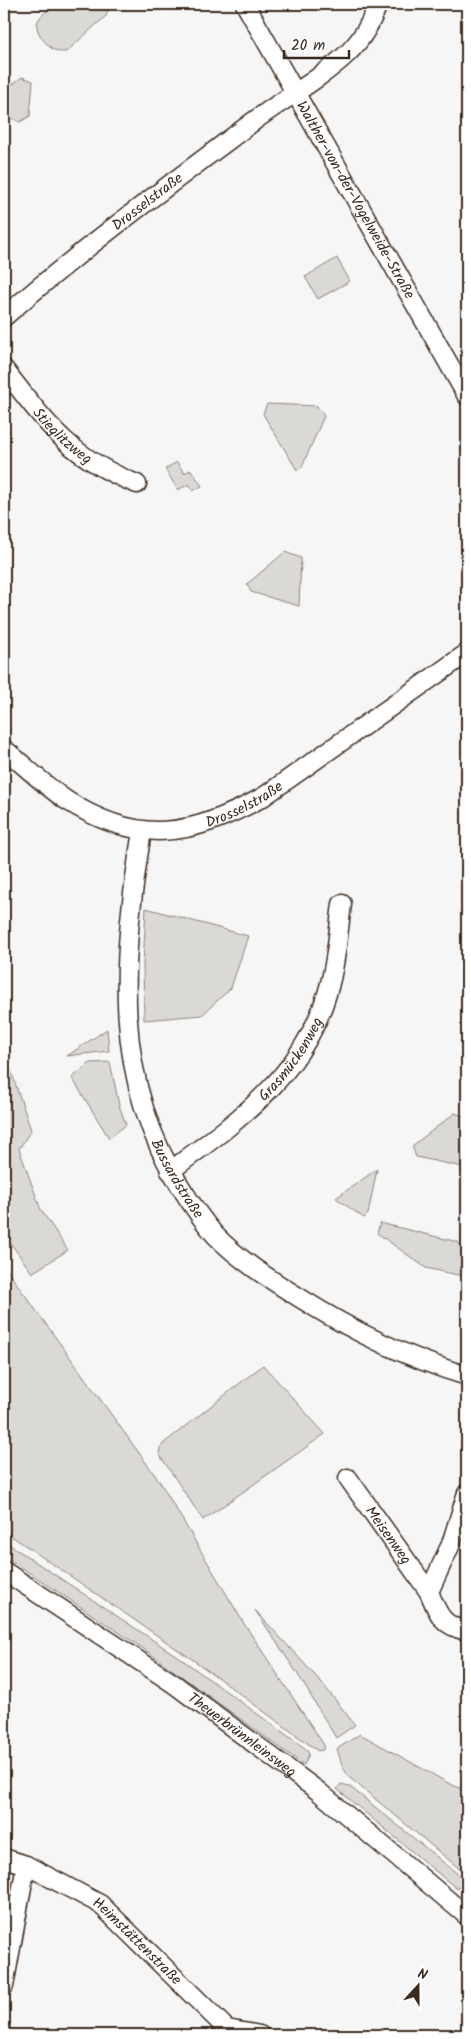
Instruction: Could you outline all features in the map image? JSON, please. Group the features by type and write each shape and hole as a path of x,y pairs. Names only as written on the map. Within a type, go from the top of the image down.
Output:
{"street":[{"name":"Walther-von-der-Vogelweide-Straße","path":"245,4 467,396"},
{"name":"Drosselstraße","path":"4,317 103,235 294,92 328,70 350,50 370,23 378,4"},
{"name":"Stieglitzweg","path":"4,369 47,424 70,447 101,468 137,484"},
{"name":"Drosselstraße","path":"4,749 65,799 105,819 142,831 166,831 188,828 211,822 239,810 270,792 467,653"},
{"name":"Bussardstraße","path":"142,831 126,960 130,1038 137,1089 144,1114 170,1170 199,1215 216,1236 248,1264 324,1314 362,1334 397,1351 467,1376"},
{"name":"Grasmückenweg","path":"170,1170 276,1085 294,1063 311,1033 327,995 334,966 342,904"},
{"name":"Meisenweg","path":"348,1478 428,1592 441,1618 448,1625 467,1631"},
{"path":"428,1592 450,1544 467,1493"},
{"name":"Theuerbrünnleinsweg","path":"4,1571 174,1684 318,1791 467,1916"},
{"name":"Heimstättenstraße","path":"4,1858 26,1866 100,1904 226,2032 260,2035"},
{"path":"4,1986 26,1866"}],"shaded area":[{"path":"55,4 106,4 108,10 106,16 66,52 60,52 45,43 37,27 40,18"},
{"path":"22,77 33,81 30,116 20,122 4,115 4,91"},
{"path":"337,258 350,281 318,299 305,277"},
{"path":"267,404 317,406 324,416 302,467 297,470 263,414"},
{"path":"177,462 184,473 191,470 202,486 193,491 189,484 178,490 165,469"},
{"path":"285,552 301,558 299,606 251,592 247,584"},
{"path":"146,908 248,936 231,988 202,1015 144,1020 143,965"},
{"path":"107,1029 109,1051 67,1056"},
{"path":"4,1050 31,1130 19,1149 41,1210 68,1250 32,1273 4,1234"},
{"path":"110,1062 119,1105 126,1125 109,1138 72,1078 89,1063"},
{"path":"455,1113 467,1117 467,1168 416,1157 412,1146"},
{"path":"377,1169 368,1214 364,1218 336,1198"},
{"path":"380,1223 458,1242 467,1254 467,1277 426,1268 377,1233"},
{"path":"4,1266 160,1482 243,1622 324,1745 323,1750 318,1751 199,1664 4,1531"},
{"path":"263,1365 325,1434 203,1520 159,1454 160,1448"},
{"path":"4,1541 177,1656 306,1749 309,1754 304,1765 141,1647 4,1556"},
{"path":"255,1610 322,1683 355,1725 336,1738 297,1673"},
{"path":"360,1734 450,1784 467,1791 467,1875 350,1778 343,1768 337,1749"},
{"path":"341,1784 349,1786 464,1879 457,1889 337,1789"}]}
